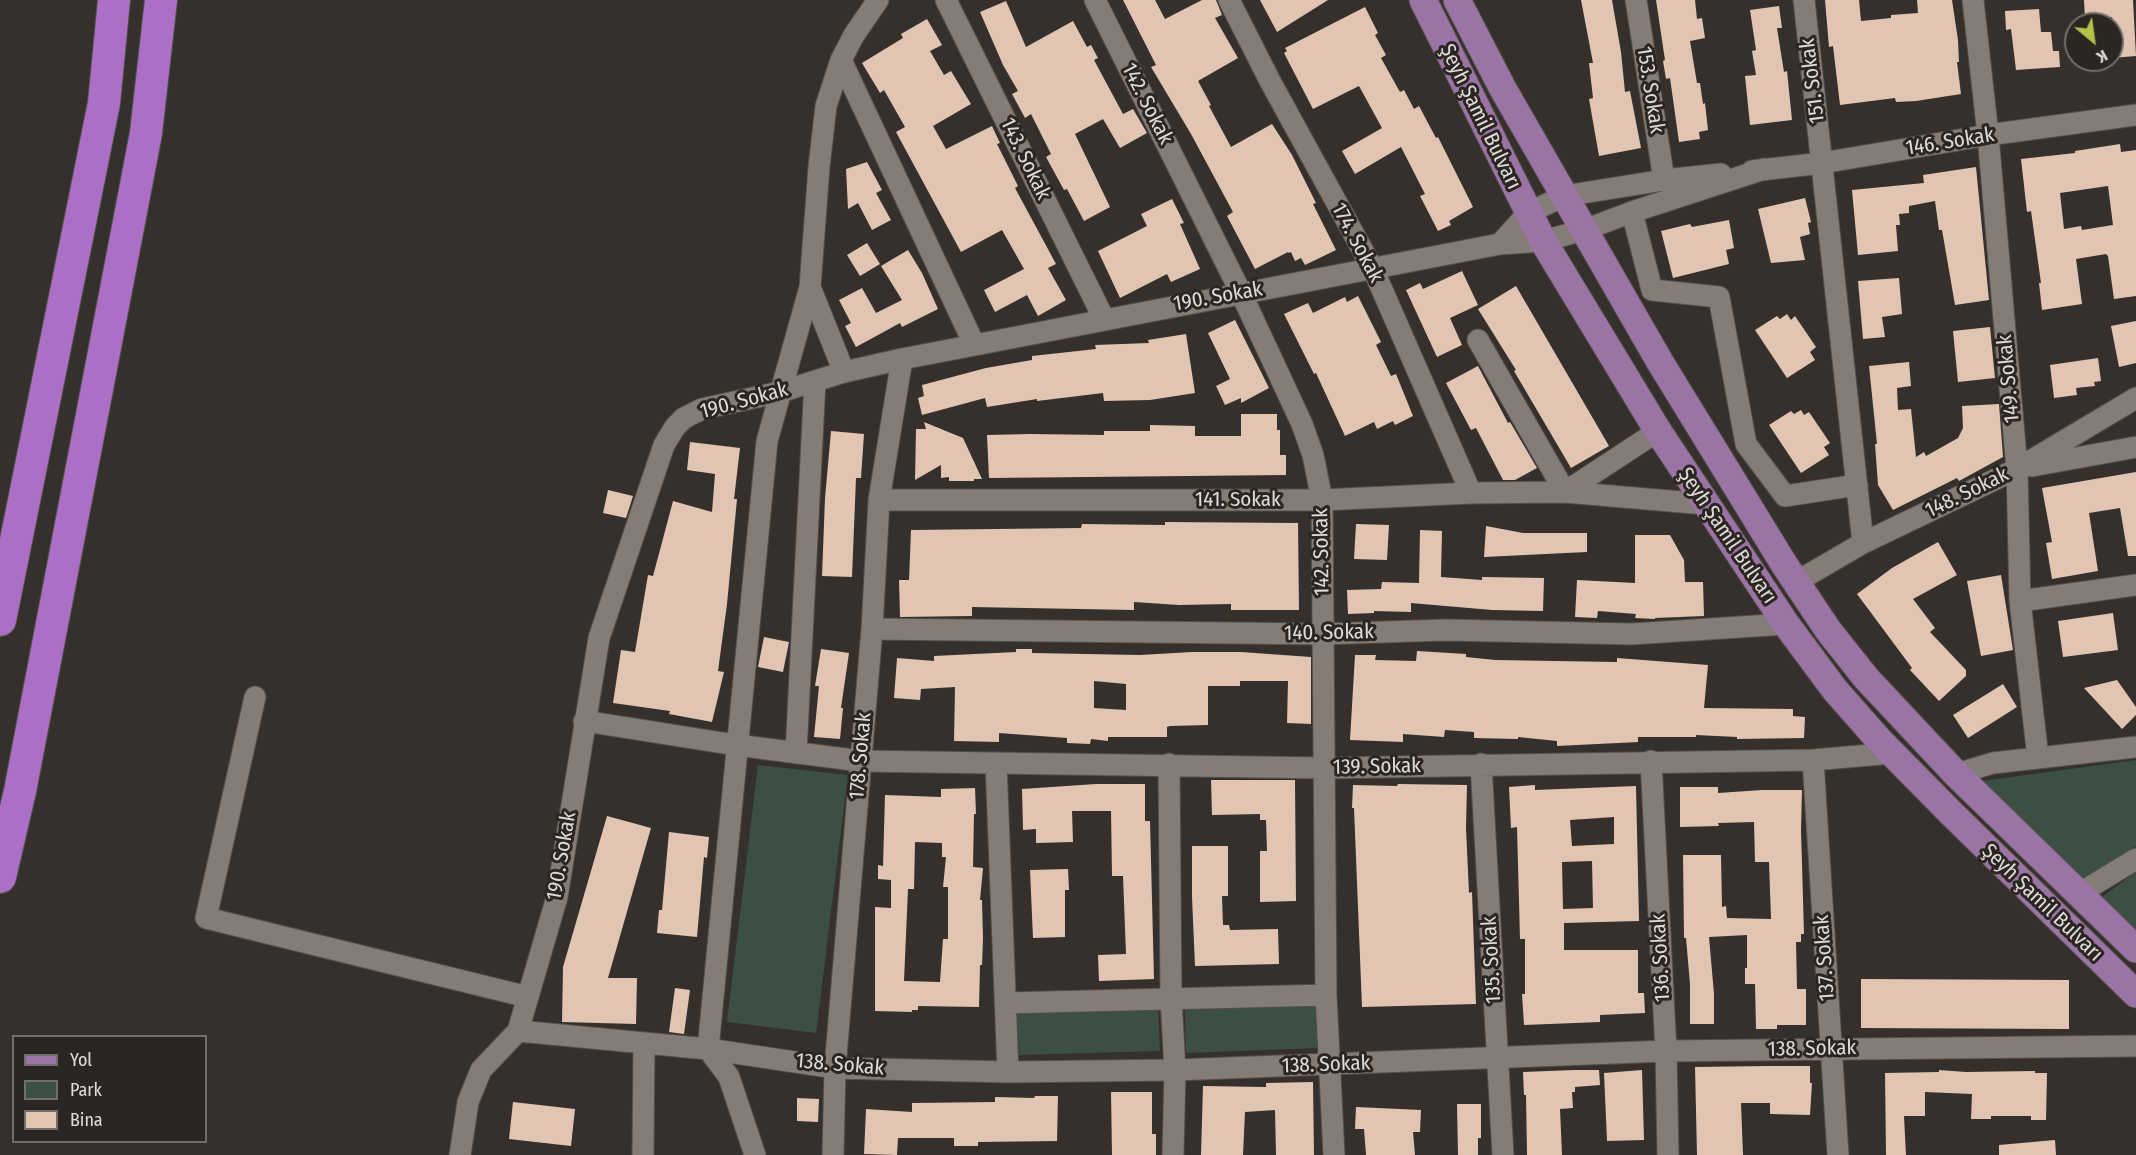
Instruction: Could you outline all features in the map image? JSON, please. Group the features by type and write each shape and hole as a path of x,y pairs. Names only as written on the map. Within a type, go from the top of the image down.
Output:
{"highway":[{"path":"0,620 104,103 114,0"},
{"path":"0,877 20,791 146,133 161,0"}],"main road":[{"name":"Şeyh Şamil Bulvarı","path":"1424,0 1543,241 1658,431 1786,624 1834,690 1893,753 1959,822 2136,994"},
{"name":"Şeyh Şamil Bulvarı","path":"1457,0 1503,89 1683,400 1828,630 1866,678 1956,774 2136,949"}],"street":[{"path":"755,1155 729,1077 708,1049 767,441 810,287 826,106 841,60 854,35 878,0"},
{"name":"143. Sokak","path":"946,0 1104,319"},
{"name":"142. Sokak","path":"1095,0 1241,293 1302,424 1313,455 1322,500 1326,995 1334,1155"},
{"name":"174. Sokak","path":"1229,0 1270,81 1373,269 1471,493"},
{"name":"153. Sokak","path":"1636,0 1665,180"},
{"name":"151. Sokak","path":"1804,0 1863,543"},
{"name":"149. Sokak","path":"1973,0 1988,135 2017,469 2020,601 2038,758"},
{"path":"841,60 974,344"},
{"name":"146. Sokak","path":"1528,213 1564,196 1665,180 1822,163 1988,135 2136,115"},
{"name":"146. Sokak","path":"1543,241 1584,230 1764,169"},
{"path":"1632,212 1652,290 1719,297 1746,444 1785,496 1857,485"},
{"path":"1500,244 1528,213"},
{"name":"190. Sokak","path":"460,1155 468,1102 481,1070 518,1031 557,897 599,638 664,445 675,427 684,418 702,409 780,392 844,372 902,358 1500,244 1543,241"},
{"path":"810,287 844,372"},
{"path":"1478,340 1565,492 1658,431"},
{"name":"178. Sokak","path":"833,1155 835,1068 872,629 879,500 902,358"},
{"path":"796,753 815,381"},
{"name":"148. Sokak","path":"1796,582 1863,543 2017,469 2136,398"},
{"path":"2017,469 2136,447"},
{"name":"141. Sokak","path":"879,500 1322,500 1471,493 1565,492 1705,504"},
{"path":"2020,601 2136,585"},
{"name":"140. Sokak","path":"872,629 1323,634 1445,630 1632,634 1786,624"},
{"path":"255,697 206,918 528,997"},
{"name":"139. Sokak","path":"584,721 736,745 861,761 1325,768 1813,760 1893,753"},
{"path":"1956,774 1993,763 2136,747"},
{"name":"137. Sokak","path":"1813,760 1838,1155"},
{"name":"136. Sokak","path":"1651,761 1666,1051 1668,1155"},
{"path":"996,763 1008,1072"},
{"path":"1169,764 1171,998 1175,1070 1173,1155"},
{"name":"135. Sokak","path":"1481,765 1503,1155"},
{"path":"2080,893 2136,859"},
{"path":"1006,1003 1326,995"},
{"name":"138. Sokak","path":"518,1031 708,1049 835,1068 1008,1072 1175,1070 1666,1051 2136,1046"},
{"path":"643,1155 644,1043"}],"green space":[{"path":"2136,760 2136,846 2080,880 1982,781"},
{"path":"758,765 848,775 816,1033 727,1022"},
{"path":"2136,872 2136,931 2102,897"},
{"path":"1317,1002 1318,1048 1186,1053 1185,1008"},
{"path":"1158,1005 1160,1051 1019,1055 1017,1011"}],"building":[{"path":"1123,0 1155,0 1165,19 1202,0 1216,0 1222,15 1215,18 1238,58 1198,81 1211,105 1209,106 1231,147 1272,124 1292,155 1336,250 1305,265 1301,258 1295,261 1291,252 1288,252 1255,269 1227,216 1233,212 1191,134 1151,67 1156,65"},
{"path":"1260,0 1328,0 1277,32"},
{"path":"1581,0 1612,0 1625,92 1630,91 1641,148 1599,156 1589,99 1593,98 1589,63 1593,63"},
{"path":"1656,0 1695,0 1697,19 1702,18 1705,38 1690,41 1697,83 1700,83 1703,104 1705,103 1708,130 1699,132 1700,139 1679,142 1670,78 1666,79 1663,61 1665,60"},
{"path":"1825,0 1859,0 1861,21 1918,13 1917,0 1952,0 1958,40 1959,62 1957,62 1961,94 1916,101 1896,102 1895,98 1840,105 1833,46 1829,47"},
{"path":"2084,0 2133,0 2136,56 2124,57 2124,12 2085,12"},
{"path":"1006,1 1026,47 1073,21 1087,47 1091,45 1098,58 1094,60 1123,114 1133,109 1147,133 1120,148 1103,119 1075,134 1110,207 1084,221 1046,157 1051,154 1031,114 1025,118 1012,94 1018,91 1003,65 980,12"},
{"path":"1779,6 1782,28 1777,28 1784,72 1787,71 1792,120 1750,125 1745,76 1756,75 1752,51 1756,50 1750,10"},
{"path":"1365,7 1378,33 1375,35 1386,55 1381,58 1400,92 1404,90 1414,109 1419,106 1436,138 1438,137 1473,207 1449,221 1451,225 1438,231 1420,196 1425,194 1401,147 1355,174 1342,151 1382,128 1359,86 1313,109 1284,53 1287,51 1285,48"},
{"path":"2039,9 2041,32 2051,32 2053,51 2059,51 2060,67 2016,70 2011,29 2006,30 2005,11"},
{"path":"927,19 942,45 930,51 944,75 951,71 971,104 933,126 946,149 992,126 1000,143 997,144 1018,186 1015,188 1056,264 1048,268 1066,300 1038,316 1027,295 995,312 984,290 1024,269 1002,230 961,252 896,132 905,127 884,90 880,93 862,63 903,38 901,34"},
{"path":"2120,144 2121,152 2136,150 2136,296 2114,299 2106,254 2076,259 2082,304 2042,310 2039,283 2041,283 2031,211 2027,212 2021,159 2075,153 2075,151","holes":["2108,186 2113,225 2082,230 2081,226 2064,229 2060,193"]},
{"path":"867,162 882,190 876,193 891,220 872,230 858,203 848,209 846,169"},
{"path":"1976,167 1989,300 1955,305 1935,201 1909,206 1909,213 1899,214 1900,225 1896,225 1898,251 1858,255 1852,190 1924,183 1923,175"},
{"path":"1805,198 1811,222 1808,223 1810,234 1800,237 1805,260 1771,263 1758,209"},
{"path":"1172,199 1184,223 1180,224 1200,269 1171,282 1167,274 1120,298 1098,251 1147,226 1141,214"},
{"path":"1729,220 1734,248 1726,250 1729,264 1673,278 1661,231 1690,224 1692,227"},
{"path":"867,243 880,264 860,276 847,255"},
{"path":"908,250 922,273 938,309 902,327 900,323 856,347 845,326 851,323 839,300 862,288 876,313 902,300 881,266"},
{"path":"1462,271 1478,305 1450,318 1462,345 1437,357 1406,290 1420,283 1423,289"},
{"path":"1899,278 1902,314 1882,317 1885,337 1863,339 1858,281"},
{"path":"1516,286 1609,446 1571,468 1514,371 1516,370 1478,309"},
{"path":"1358,296 1381,342 1376,345 1391,376 1396,374 1413,416 1395,425 1393,421 1377,429 1374,422 1345,436 1316,373 1314,374 1284,314 1308,303 1313,313 1345,297 1347,302"},
{"path":"1787,314 1791,320 1795,316 1816,347 1810,352 1815,360 1787,378 1755,330 1777,316 1780,319"},
{"path":"1235,320 1269,388 1241,403 1241,398 1225,405 1216,386 1230,379 1208,333"},
{"path":"2136,321 2136,363 2119,367 2111,326"},
{"path":"1990,327 1995,378 1958,382 1953,331"},
{"path":"1186,334 1195,393 1150,400 1104,401 1103,393 1037,401 1037,399 987,407 985,398 922,415 918,398 924,396 922,385 986,368 1032,360 1032,356 1096,349 1095,345 1149,343 1148,340"},
{"path":"2098,358 2101,381 2094,382 2095,386 2076,388 2077,395 2054,398 2050,365"},
{"path":"1909,362 1911,386 1897,388 1898,410 1911,409 1916,457 1924,452 1926,456 1958,438 1963,428 1962,406 1999,404 2003,457 1959,481 1957,478 1893,510 1878,485 1875,444 1877,444 1869,366"},
{"path":"1478,366 1508,423 1510,422 1537,468 1515,480 1503,480 1476,428 1471,430 1446,383"},
{"path":"1801,410 1804,415 1809,412 1830,443 1824,447 1829,455 1801,473 1769,425 1791,411 1794,414"},
{"path":"1241,414 1277,414 1277,430 1280,430 1280,455 1286,455 1286,475 989,478 987,435 1104,435 1104,431 1150,431 1150,425 1195,426 1195,436 1241,436"},
{"path":"924,422 963,438 982,479 949,481 949,477 941,478 941,465 915,480 916,429 926,429"},
{"path":"831,431 864,434 861,478 856,478 852,577 822,576 825,498"},
{"path":"690,442 740,448 727,604 718,671 724,672 712,722 669,714 670,711 613,703 621,650 635,652 648,575 653,576 673,501 712,512 715,474 687,470"},
{"path":"2136,472 2136,556 2128,556 2120,508 2089,513 2098,571 2052,579 2046,543 2052,542 2042,488"},
{"path":"608,490 633,496 626,518 603,513"},
{"path":"1165,522 1298,523 1299,610 1231,610 1231,604 1179,605 1134,602 1134,610 972,607 972,616 900,617 899,580 909,580 911,530 1081,528 1082,524 1165,525"},
{"path":"1356,524 1389,525 1387,560 1354,559"},
{"path":"1486,526 1523,533 1587,533 1587,552 1484,557"},
{"path":"1420,530 1442,531 1441,577 1482,580 1482,577 1544,578 1543,611 1492,610 1411,603 1411,612 1374,611 1374,613 1348,614 1347,590 1381,589 1382,582 1419,583"},
{"path":"1635,535 1670,535 1684,560 1685,582 1703,582 1704,616 1655,619 1635,618 1636,614 1598,611 1597,618 1575,617 1577,580 1635,583"},
{"path":"1938,542 1957,575 1913,599 1935,628 1930,632 1966,670 1966,676 1939,701 1910,670 1912,668 1857,594 1892,568"},
{"path":"2001,575 2013,650 1981,656 1967,581"},
{"path":"2113,613 2118,650 2063,657 2058,621"},
{"path":"764,637 789,642 783,672 758,667"},
{"path":"821,649 849,653 841,708 843,708 840,739 814,737 819,686 815,686"},
{"path":"1016,649 1032,649 1032,653 1140,655 1241,652 1311,657 1311,724 1287,723 1288,681 1240,681 1240,686 1208,686 1208,725 1170,726 1167,727 1167,737 1108,737 1108,741 1091,739 1090,744 1067,743 1067,738 999,733 999,742 954,741 955,687 921,689 920,700 894,698 897,658 934,661 934,656 1016,652","holes":["1094,681 1126,684 1126,710 1094,708"]},
{"path":"1417,651 1466,654 1466,657 1495,660 1617,662 1617,658 1708,665 1704,708 1793,709 1793,716 1805,717 1804,738 1737,739 1737,737 1696,735 1696,737 1638,737 1638,742 1557,746 1557,741 1518,737 1518,739 1474,738 1474,732 1445,730 1444,737 1403,734 1403,742 1350,740 1355,655 1376,655 1375,660 1416,661"},
{"path":"2117,680 2136,707 2136,715 2122,729 2084,688"},
{"path":"2003,684 2017,707 1968,738 1953,715"},
{"path":"1211,780 1295,780 1296,901 1260,902 1260,851 1267,851 1266,820 1260,820 1260,814 1212,815"},
{"path":"1096,784 1145,784 1145,821 1150,821 1154,979 1099,981 1098,955 1126,954 1123,876 1112,876 1111,811 1072,811 1073,842 1036,843 1036,829 1023,830 1022,789"},
{"path":"1398,784 1467,785 1466,828 1469,893 1472,892 1476,1004 1362,1007 1354,808 1352,808 1353,785 1397,786"},
{"path":"1535,785 1535,790 1636,786 1639,921 1564,923 1564,950 1638,950 1638,993 1644,993 1645,1013 1600,1015 1600,1022 1524,1025 1522,994 1525,994 1525,939 1520,939 1517,827 1511,828 1509,787","holes":["1614,817 1614,844 1572,846 1570,820","1592,861 1593,908 1563,909 1562,862"]},
{"path":"1680,787 1718,787 1718,793 1802,790 1804,934 1801,934 1801,942 1796,942 1797,989 1806,989 1806,1025 1777,1025 1777,1029 1756,1029 1755,984 1745,984 1747,935 1709,937 1714,1024 1690,1024 1690,984 1686,938 1684,938 1683,855 1721,855 1722,907 1726,906 1727,918 1771,919 1769,862 1755,862 1754,822 1680,827"},
{"path":"975,788 973,867 983,868 980,900 982,900 983,939 979,1007 918,1006 918,1010 912,1010 912,1012 875,1011 875,907 891,908 891,880 878,879 878,865 883,866 885,795 941,797 941,789","holes":["915,842 942,843 942,857 946,857 943,887 948,887 948,939 943,939 940,982 904,981 908,889 914,889"]},
{"path":"607,816 651,828 608,978 637,978 636,1024 562,1022 563,967"},
{"path":"669,832 709,837 707,858 704,857 697,937 657,933 659,910 662,910"},
{"path":"1192,846 1228,846 1228,896 1222,896 1223,925 1229,925 1230,930 1278,929 1279,964 1195,966"},
{"path":"1068,869 1069,890 1065,890 1065,937 1033,938 1030,870"},
{"path":"1861,979 2069,980 2069,1029 1861,1028"},
{"path":"675,988 690,990 684,1034 669,1032"},
{"path":"1810,1066 1810,1083 1812,1083 1810,1115 1770,1114 1770,1103 1741,1103 1743,1155 1697,1155 1695,1067"},
{"path":"1599,1070 1600,1085 1575,1087 1575,1092 1572,1092 1573,1108 1560,1109 1562,1155 1527,1155 1526,1095 1524,1095 1523,1072"},
{"path":"1642,1070 1644,1140 1607,1141 1604,1073"},
{"path":"1939,1070 2047,1073 2046,1120 2031,1120 2031,1116 1991,1116 1991,1119 1971,1119 1972,1094 1925,1092 1925,1116 1904,1116 1906,1155 1886,1155 1885,1073 1939,1072"},
{"path":"1313,1082 1314,1155 1276,1155 1275,1110 1245,1112 1243,1155 1201,1155 1203,1086 1266,1087 1266,1083"},
{"path":"1111,1092 1152,1092 1152,1134 1156,1134 1156,1155 1112,1155"},
{"path":"1035,1096 1058,1096 1057,1141 978,1142 978,1146 954,1146 954,1138 898,1138 897,1155 864,1154 866,1109 912,1112 912,1103 995,1102 995,1097 1034,1098"},
{"path":"797,1098 819,1099 818,1122 797,1121"},
{"path":"513,1102 575,1109 571,1146 509,1139"},
{"path":"1457,1104 1481,1104 1481,1138 1478,1138 1478,1155 1458,1155"},
{"path":"1356,1107 1421,1110 1420,1132 1413,1132 1415,1155 1366,1155 1364,1129 1355,1129"},
{"path":"2055,1140 2056,1155 1999,1155 1999,1145"}]}
